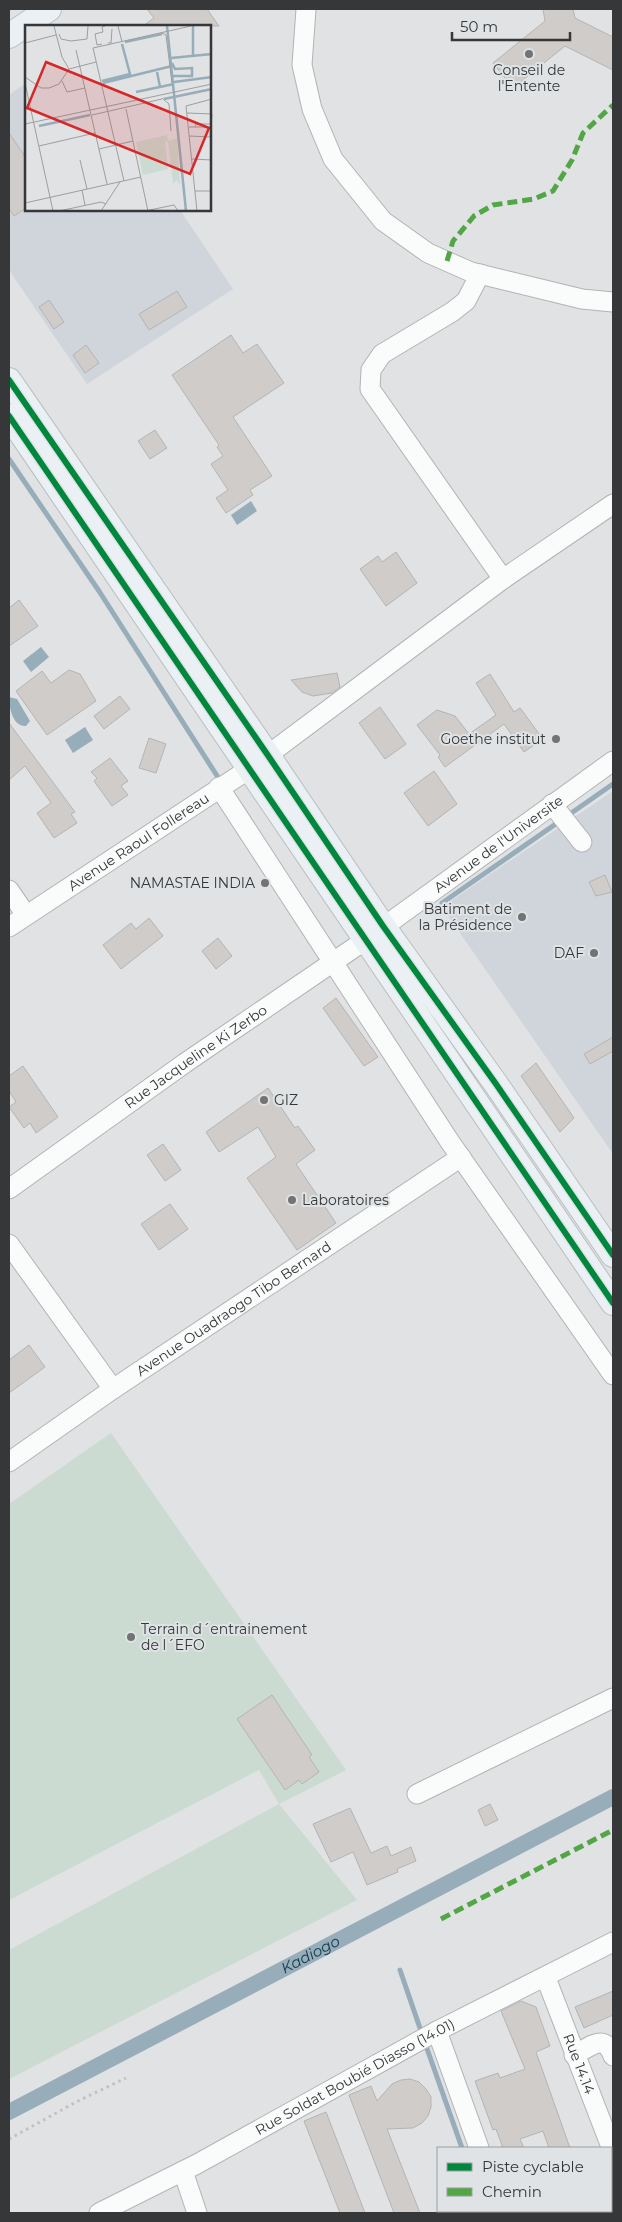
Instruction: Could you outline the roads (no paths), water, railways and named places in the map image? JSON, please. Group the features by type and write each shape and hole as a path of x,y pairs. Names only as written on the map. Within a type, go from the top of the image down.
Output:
{"main road":[{"path":"9,36 43,11"},
{"path":"9,380 383,926 496,1084 613,1256"},
{"path":"9,416 364,941 613,1303"}],"street":[{"path":"306,9 302,66 312,109 334,159 383,221 428,254 480,274 582,299 613,302"},
{"path":"480,274 466,301 452,312 382,354 371,370 370,389 503,578"},
{"name":"Avenue Raoul Follereau","path":"9,927 249,769 503,578 613,504"},
{"name":"Avenue de l'Universite","path":"383,926 613,761"},
{"path":"220,787 331,962 461,1157 613,1375"},
{"path":"552,804 582,842"},
{"path":"9,890 26,915"},
{"name":"Rue Jacqueline Ki Zerbo","path":"9,1189 185,1063 364,941 383,926"},
{"name":"Avenue Ouadraogo Tibo Bernard","path":"9,1462 112,1389 461,1157"},
{"path":"9,1244 112,1389"},
{"path":"417,1794 613,1698"},
{"name":"Rue Soldat Boubié Diasso (14.01)","path":"99,2213 183,2171 437,2031 546,1978 613,1942"},
{"name":"Rue 14.14","path":"546,1978 574,2056 611,2147"},
{"path":"437,2031 479,2147"},
{"path":"574,2056 599,2043 606,2043 610,2046 613,2056"},
{"path":"183,2171 197,2213"}],"water":[{"path":"251,501 257,511 237,525 231,515"},
{"path":"41,647 49,657 31,672 23,661"},
{"path":"9,697 17,699 30,721 26,726 15,720 11,711"},
{"path":"85,727 93,740 73,753 65,740"}],"waterway":[{"path":"9,459 99,591 221,782"},
{"path":"567,816 613,784"},
{"path":"442,903 560,821"},
{"name":"Kadiogo","path":"9,2112 613,1797"},
{"path":"400,1970 422,2034"},
{"path":"425,2043 462,2147"}],"place":[{"name":"Conseil de l'Entente","path":"529,54"},
{"name":"Goethe institut","path":"556,739"},
{"name":"NAMASTAE INDIA","path":"265,883"},
{"name":"Batiment de la Présidence","path":"522,917"},
{"name":"DAF","path":"594,953"},
{"name":"GIZ","path":"264,1100"},
{"name":"Laboratoires","path":"292,1200"},
{"name":"Terrain d´entrainement de l´EFO","path":"131,1637"}]}
